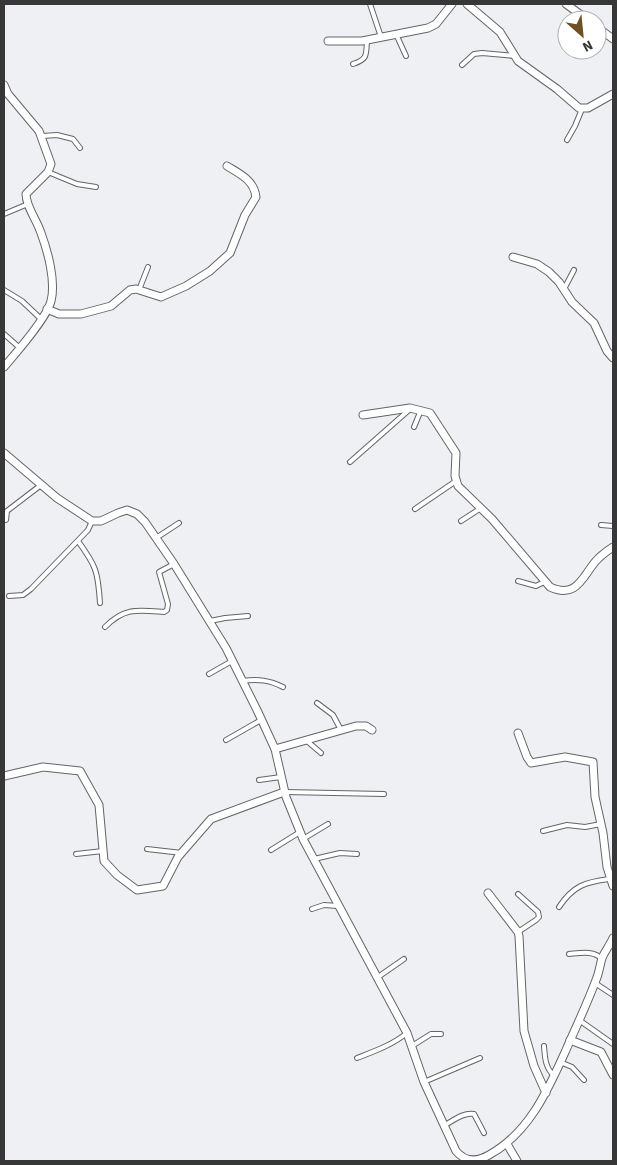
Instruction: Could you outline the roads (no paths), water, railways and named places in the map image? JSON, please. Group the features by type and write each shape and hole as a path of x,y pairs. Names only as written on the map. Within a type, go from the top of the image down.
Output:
{"street":[{"path":"328,41 367,40 432,26 436,24 452,4"},
{"path":"467,4 500,32 518,61 582,109 588,108 613,94"},
{"path":"4,85 8,94 42,136 52,164 48,172 27,191 26,197 38,224 47,252 52,296 41,319 4,367"},
{"path":"47,309 59,314 87,313 111,306 130,290 139,290 156,296 164,296 186,286 210,271 230,253 245,215 256,197 253,186 249,181 227,166"},
{"path":"513,257 537,264 559,282 572,302 594,323 607,351 613,358"},
{"path":"363,415 410,408 430,413 454,448 457,458 456,481 458,486 514,544 544,582 556,590 576,588 596,561 613,547"},
{"path":"4,453 57,498 92,521 102,521 118,512 127,510 137,514 174,564 210,621 261,720 275,749 284,792 301,835 407,1033 424,1082 456,1151 461,1157 468,1161 485,1158 507,1144 522,1128 546,1093 579,1020 602,959 613,938"},
{"path":"275,749 341,730 362,726 372,730"},
{"path":"518,733 531,763 565,757 593,762 595,798 609,878 613,886"},
{"path":"4,776 43,767 80,771 99,805 104,861 137,890 163,886 175,861 211,819 284,792"},
{"path":"488,893 518,932 524,1031 534,1066 546,1093"},
{"path":"570,1040 601,1052 613,1075"},
{"path":"507,1144 517,1161"}],"lane":[{"path":"370,4 381,37"},
{"path":"396,34 406,56"},
{"path":"352,64 363,61 366,57 367,40"},
{"path":"462,65 474,54 515,56"},
{"path":"567,140 582,109"},
{"path":"42,136 57,135 73,139 80,148"},
{"path":"48,172 77,184 96,188"},
{"path":"4,214 28,204"},
{"path":"139,290 148,267"},
{"path":"564,289 574,270"},
{"path":"4,290 22,302 41,319"},
{"path":"4,334 20,348"},
{"path":"350,462 410,408"},
{"path":"414,427 421,410"},
{"path":"415,509 456,481"},
{"path":"6,520 7,511 42,485"},
{"path":"460,521 481,508"},
{"path":"9,596 23,595 31,589 88,530 92,521"},
{"path":"156,538 179,523"},
{"path":"601,525 613,526"},
{"path":"78,541 92,560 97,572 100,603"},
{"path":"105,627 118,616 130,611 164,612 167,610 168,604 159,572 174,564"},
{"path":"518,580 536,586 544,582"},
{"path":"210,621 248,616"},
{"path":"209,674 232,661"},
{"path":"242,681 270,680 283,687"},
{"path":"317,703 332,715 341,730"},
{"path":"226,740 261,720"},
{"path":"305,740 321,754"},
{"path":"259,780 281,777"},
{"path":"284,792 384,794"},
{"path":"271,850 328,824"},
{"path":"543,831 567,825 585,827 601,824"},
{"path":"147,849 182,852"},
{"path":"76,854 103,851"},
{"path":"314,859 340,853 357,854"},
{"path":"559,907 566,896 574,889 592,881 609,878"},
{"path":"518,894 538,912 539,917 518,932"},
{"path":"312,909 324,905 338,906"},
{"path":"569,954 598,954 602,959"},
{"path":"378,976 404,959"},
{"path":"594,983 613,995"},
{"path":"579,1020 613,1044"},
{"path":"357,1058 389,1046 407,1033"},
{"path":"412,1046 431,1034 441,1034"},
{"path":"544,1046 546,1065 554,1076"},
{"path":"424,1082 480,1058"},
{"path":"560,1062 572,1066 584,1080"},
{"path":"445,1125 469,1113 474,1114 484,1132"}]}
